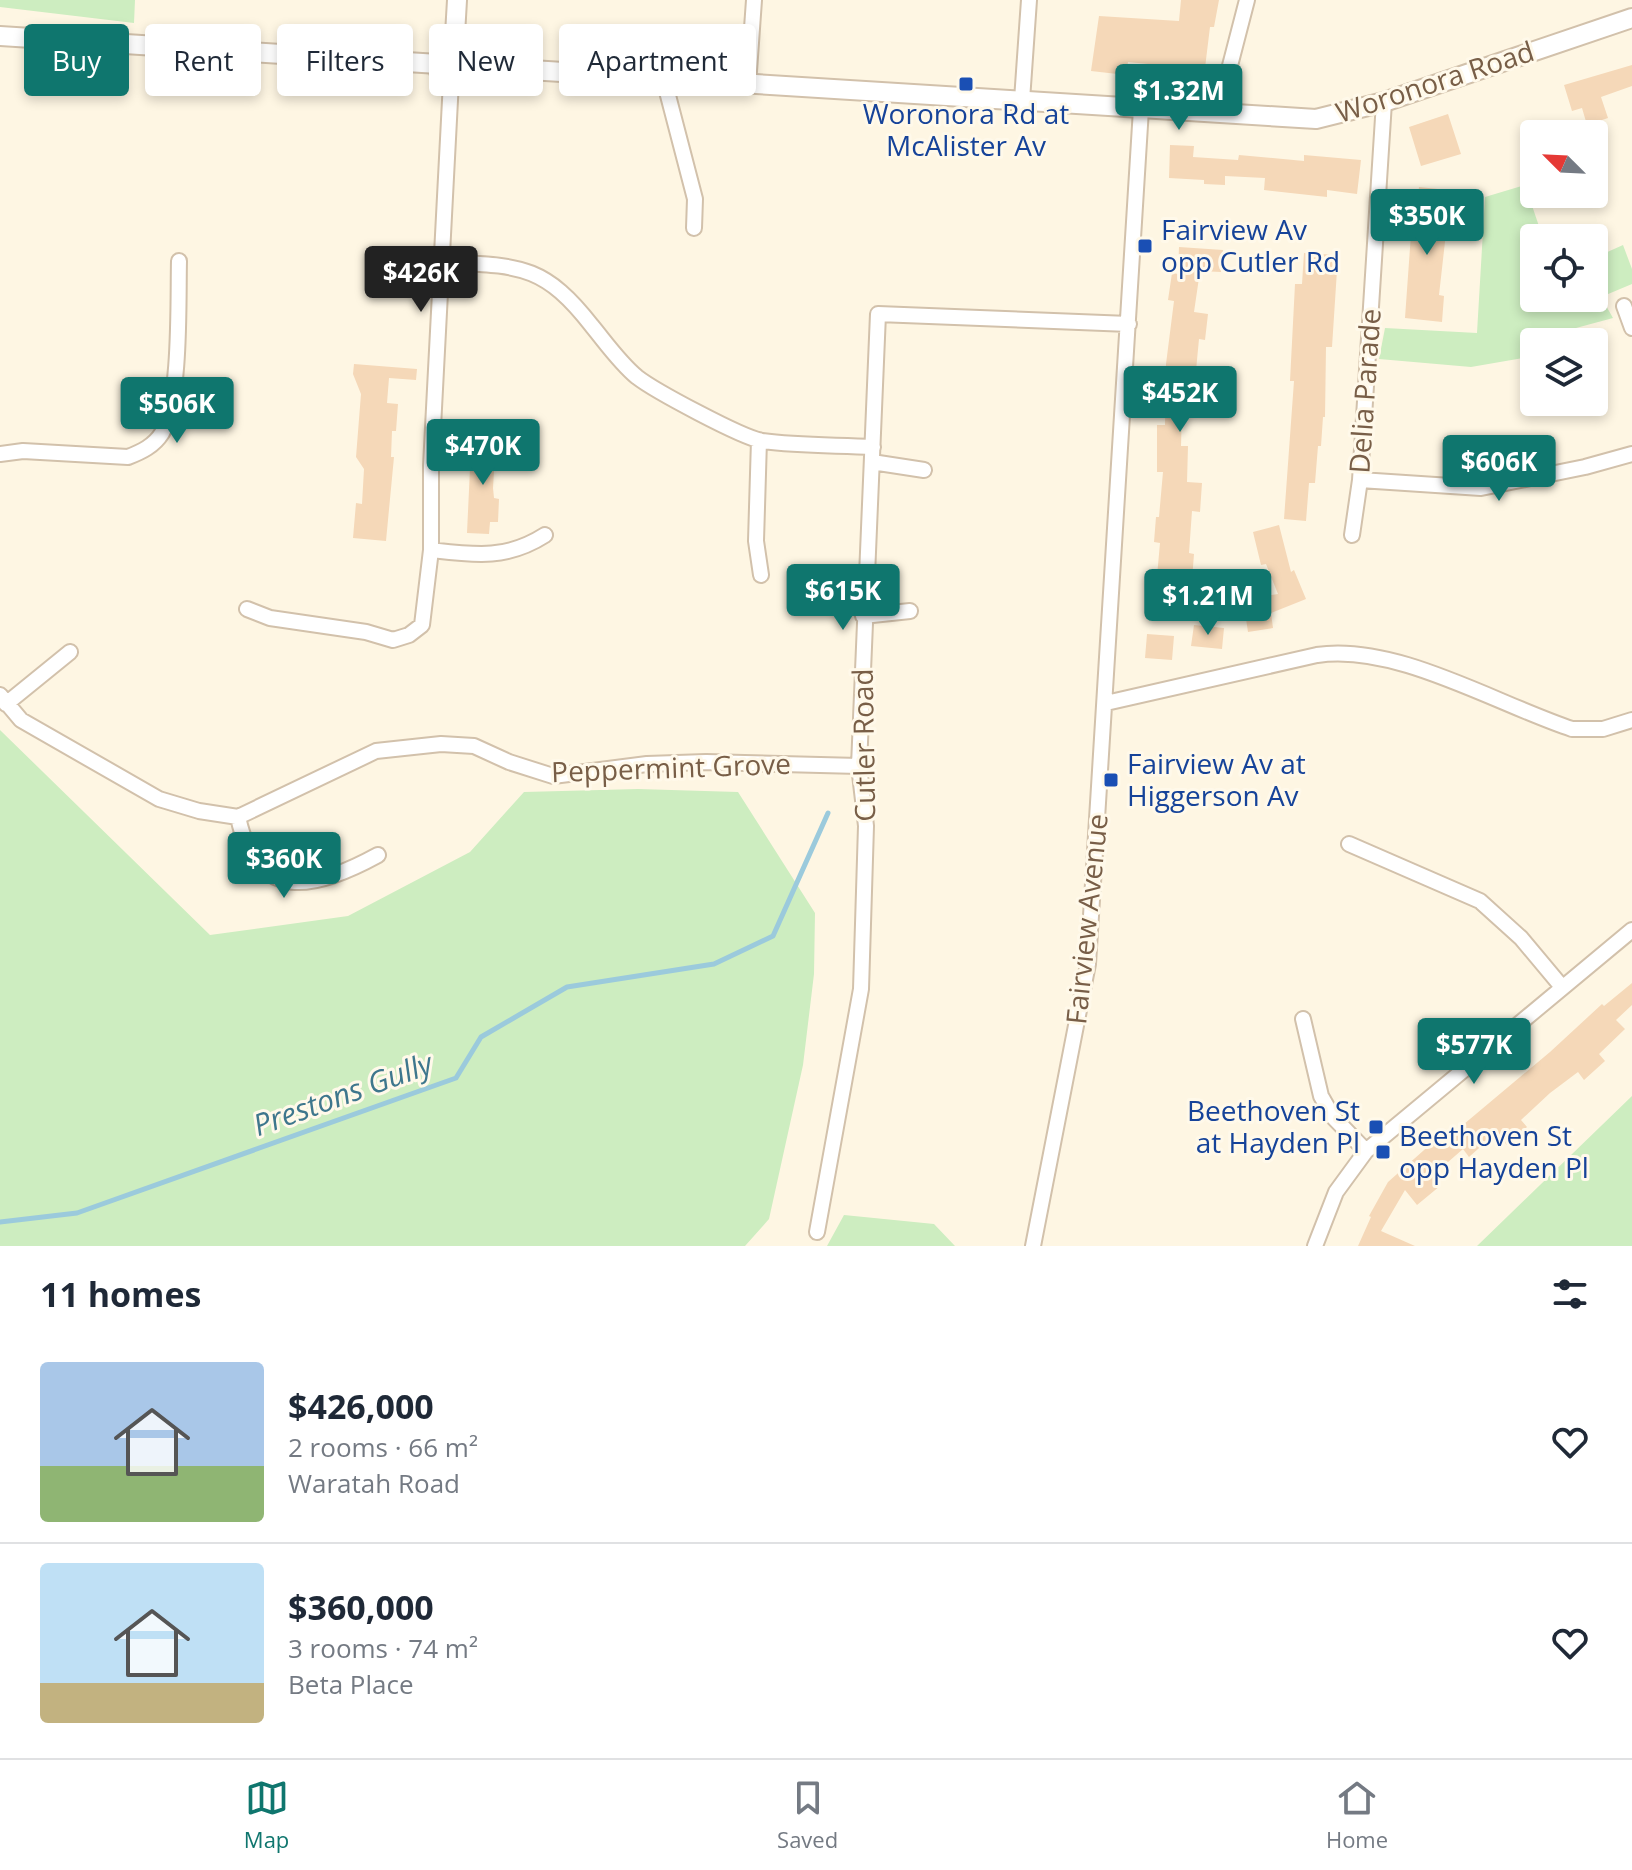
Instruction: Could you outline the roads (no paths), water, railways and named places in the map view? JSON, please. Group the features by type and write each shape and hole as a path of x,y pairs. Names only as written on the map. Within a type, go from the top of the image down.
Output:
{"street":[{"path":"457,0 458,24"},
{"path":"752,24 754,0"},
{"path":"1022,100 1029,0"},
{"path":"1218,112 1247,0"},
{"name":"Woronora Road","path":"756,85 1316,119 1384,102 1632,18"},
{"path":"0,36 429,63"},
{"path":"247,609 270,618 366,632 393,640 422,625 431,550 431,466 450,96"},
{"path":"668,96 695,199 694,228"},
{"name":"Delia Parade","path":"1352,535 1360,480 1384,102"},
{"name":"Fairview Avenue","path":"1033,1246 1086,975 1106,703 1141,109"},
{"path":"0,454 23,451 128,457 141,453 154,442 163,431 169,411 177,359 179,261"},
{"path":"443,262 510,265 530,270 548,280 579,308 638,378 759,440 872,455 924,470"},
{"path":"1624,306 1632,328"},
{"name":"Cutler Road","path":"817,1232 861,989 866,826 859,766 878,314 1129,324"},
{"path":"759,440 756,541 761,575"},
{"path":"1360,480 1481,488 1632,454"},
{"path":"431,550 480,556 524,548 545,535"},
{"path":"863,616 910,611"},
{"path":"70,652 3,699 21,720 159,799 199,811 238,817 242,838 256,862 281,881 314,883 378,855"},
{"path":"1106,703 1317,655 1349,653 1393,661 1572,729 1603,729 1632,720"},
{"name":"Peppermint Grove","path":"238,817 376,751 441,744 474,746 509,762 553,776 677,763 859,766"},
{"path":"1349,844 1480,901 1521,938 1562,987"},
{"path":"1315,1246 1336,1192 1366,1151 1632,930"},
{"path":"1303,1019 1321,1096 1333,1117 1366,1151"}],"waterway":[{"name":"Prestons Gully","path":"0,1222 77,1213 456,1078 481,1037 567,987 714,964 773,936 828,813"}],"place":[{"name":"Woronora Rd at McAlister Av","path":"966,84"},
{"name":"Fairview Av opp Cutler Rd","path":"1145,246"},
{"name":"Fairview Av at Higgerson Av","path":"1111,780"},
{"name":"Beethoven St at Hayden Pl","path":"1376,1127"},
{"name":"Beethoven St opp Hayden Pl","path":"1383,1152"}]}
